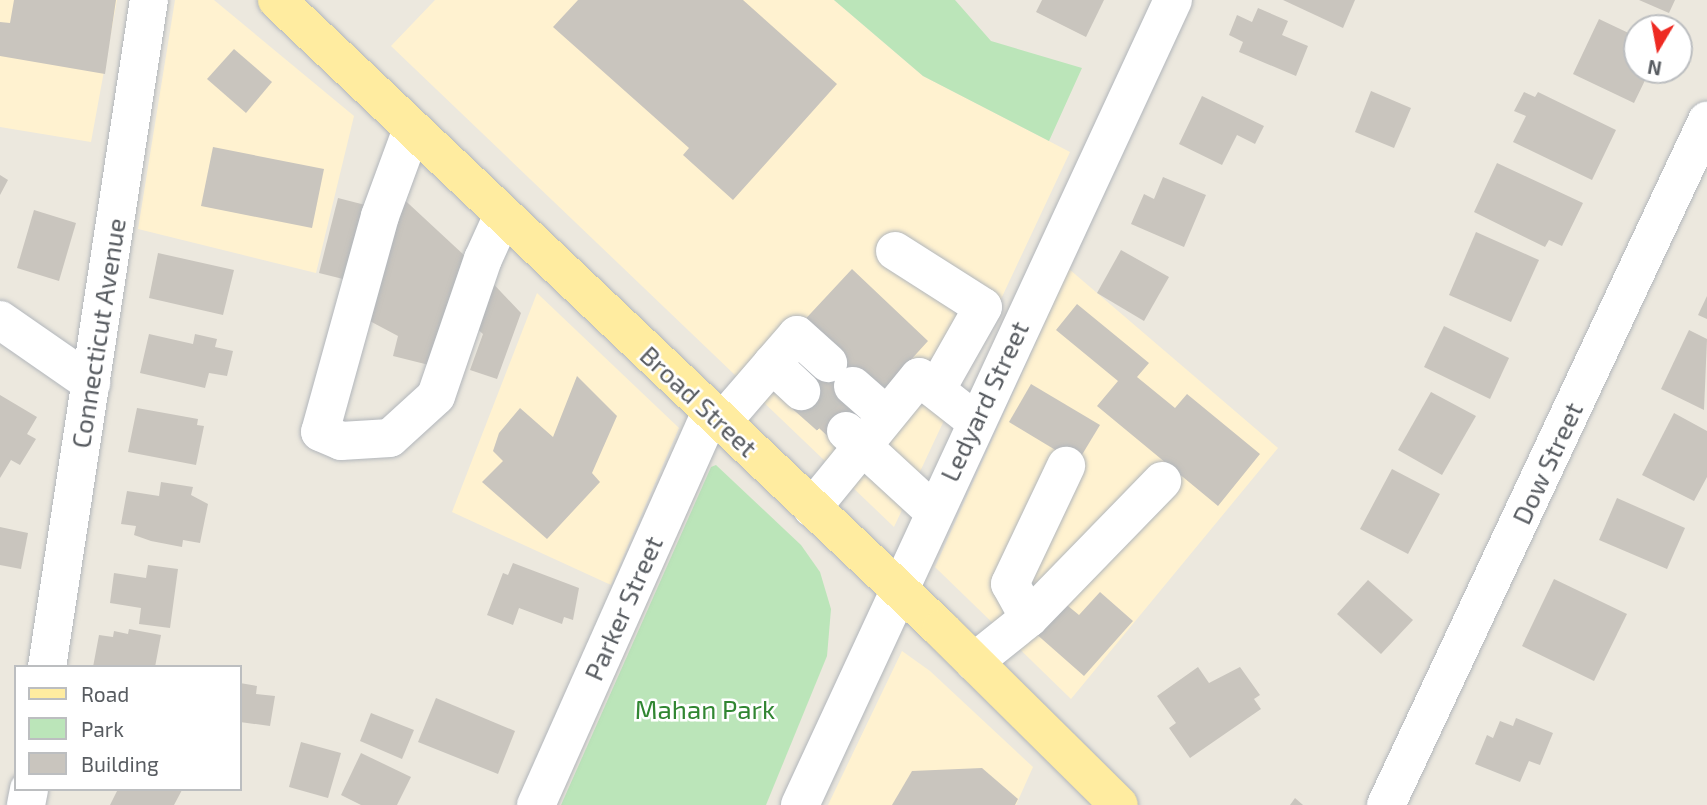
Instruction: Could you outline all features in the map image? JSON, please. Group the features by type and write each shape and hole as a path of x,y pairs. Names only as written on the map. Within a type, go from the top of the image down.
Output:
{"main road":[{"name":"Broad Street","path":"276,0 898,588 1119,805"}],"street":[{"name":"Connecticut Avenue","path":"47,665 149,0"},
{"name":"Ledyard Street","path":"800,805 933,511 1173,0"},
{"name":"Dow Street","path":"1386,805 1707,121"},
{"path":"412,129 380,216 320,432 341,441 390,438 436,396 483,259 503,215"},
{"path":"895,251 1019,328"},
{"path":"936,390 984,307"},
{"path":"0,320 91,383"},
{"name":"Parker Street","path":"536,805 716,417 772,364 797,335 886,415"},
{"path":"772,364 801,391"},
{"path":"812,508 853,439 886,415 919,377 975,421"},
{"path":"853,439 933,511"},
{"path":"1029,618 1010,584 1066,466"},
{"path":"974,662 1029,618 1162,481"}],"shaded area":[{"path":"0,0 117,0 91,142 0,127"},
{"path":"175,0 214,0 354,116 316,273 138,229"},
{"path":"435,0 834,0 923,76 1070,152 894,527 391,46"},
{"path":"1069,269 1278,448 1071,699 935,567"},
{"path":"537,293 679,428 611,585 452,512"},
{"path":"902,651 930,671 1033,767 1016,805 828,805"}],"green space":[{"path":"834,0 955,0 991,41 1082,68 1049,141 923,76"},
{"name":"Mahan Park","path":"716,465 801,545 820,572 831,609 827,656 766,805 561,805 711,467"}],"building":[{"path":"14,0 116,0 105,74 0,56 0,22 10,23"},
{"path":"578,0 743,0 837,84 733,200 683,155 689,148 553,27"},
{"path":"1042,0 1104,0 1086,37 1036,12"},
{"path":"1283,0 1355,0 1343,28"},
{"path":"1639,0 1675,0 1669,13"},
{"path":"1258,8 1288,21 1282,35 1308,46 1296,76 1239,52 1243,42 1229,35 1237,15 1252,22"},
{"path":"1599,19 1623,30 1623,84 1643,84 1634,103 1573,74"},
{"path":"234,49 272,82 246,113 207,79"},
{"path":"1371,91 1411,108 1394,148 1355,132"},
{"path":"1524,92 1535,97 1538,92 1616,130 1592,180 1513,142 1526,116 1514,111"},
{"path":"1202,96 1264,126 1255,144 1237,135 1222,165 1179,144"},
{"path":"213,147 324,169 312,228 201,206"},
{"path":"1497,163 1583,203 1562,246 1549,240 1545,247 1474,212"},
{"path":"0,175 8,180 0,195"},
{"path":"1163,177 1206,195 1184,247 1131,224 1144,194 1154,199"},
{"path":"396,192 465,256 437,367 393,356 398,336 366,319"},
{"path":"338,198 373,207 355,282 319,273"},
{"path":"34,210 76,223 59,281 17,268"},
{"path":"1476,232 1539,260 1511,322 1449,295"},
{"path":"1121,250 1169,277 1144,321 1097,293"},
{"path":"158,253 234,270 223,315 149,298"},
{"path":"852,269 928,341 835,443 791,402 832,359 798,327"},
{"path":"485,275 521,313 497,379 470,370 483,334 468,321"},
{"path":"1707,296 1707,319 1698,315"},
{"path":"1077,304 1149,363 1137,377 1175,408 1187,394 1260,454 1218,506 1097,406 1118,381 1056,330"},
{"path":"1444,326 1509,358 1490,399 1424,367"},
{"path":"1689,330 1707,339 1704,410 1661,389"},
{"path":"149,334 193,344 195,334 217,339 215,347 233,351 227,376 209,373 205,388 140,373"},
{"path":"577,376 617,416 592,473 600,482 547,539 482,482 503,461 493,451 499,433 520,408 553,437"},
{"path":"1031,384 1100,425 1077,463 1009,422"},
{"path":"1431,392 1476,416 1442,475 1398,450"},
{"path":"0,395 37,417 27,434 36,439 20,465 11,460 0,478"},
{"path":"137,408 198,419 197,425 204,426 196,465 128,452"},
{"path":"1674,413 1707,431 1707,477 1694,501 1642,475"},
{"path":"1392,469 1440,494 1408,554 1360,529"},
{"path":"161,482 193,487 191,495 208,504 200,543 183,540 182,547 151,541 134,535 136,526 121,524 127,491 159,496"},
{"path":"1617,498 1685,528 1667,569 1599,540"},
{"path":"0,527 28,533 21,569 0,565"},
{"path":"513,563 579,588 573,620 564,617 562,624 519,608 513,625 487,615 503,573 508,575"},
{"path":"148,565 178,569 170,628 139,624 141,608 110,603 114,573 146,578"},
{"path":"1554,579 1627,614 1594,681 1522,646"},
{"path":"1368,580 1413,620 1381,654 1337,614"},
{"path":"1100,592 1133,621 1084,676 1034,632 1062,601 1079,615"},
{"path":"129,629 161,635 155,665 93,665 99,635 113,637 114,631 128,634"},
{"path":"1198,667 1209,683 1240,667 1260,695 1254,699 1261,709 1190,758 1169,728 1176,723 1157,696"},
{"path":"242,683 257,686 256,694 275,696 270,726 242,722"},
{"path":"436,698 515,731 498,774 418,742"},
{"path":"371,713 414,730 402,759 360,741"},
{"path":"1516,718 1553,733 1540,765 1529,761 1520,782 1475,764 1487,735 1493,738 1500,721 1513,726"},
{"path":"301,742 341,753 328,798 289,787"},
{"path":"361,753 411,777 397,805 361,805 341,795"},
{"path":"982,768 1018,799 1015,805 892,805 912,771"},
{"path":"117,791 181,791 174,805 110,805"},
{"path":"1295,798 1303,805 1290,805"}],"tunnel":[{"path":"801,391 846,431"}]}
